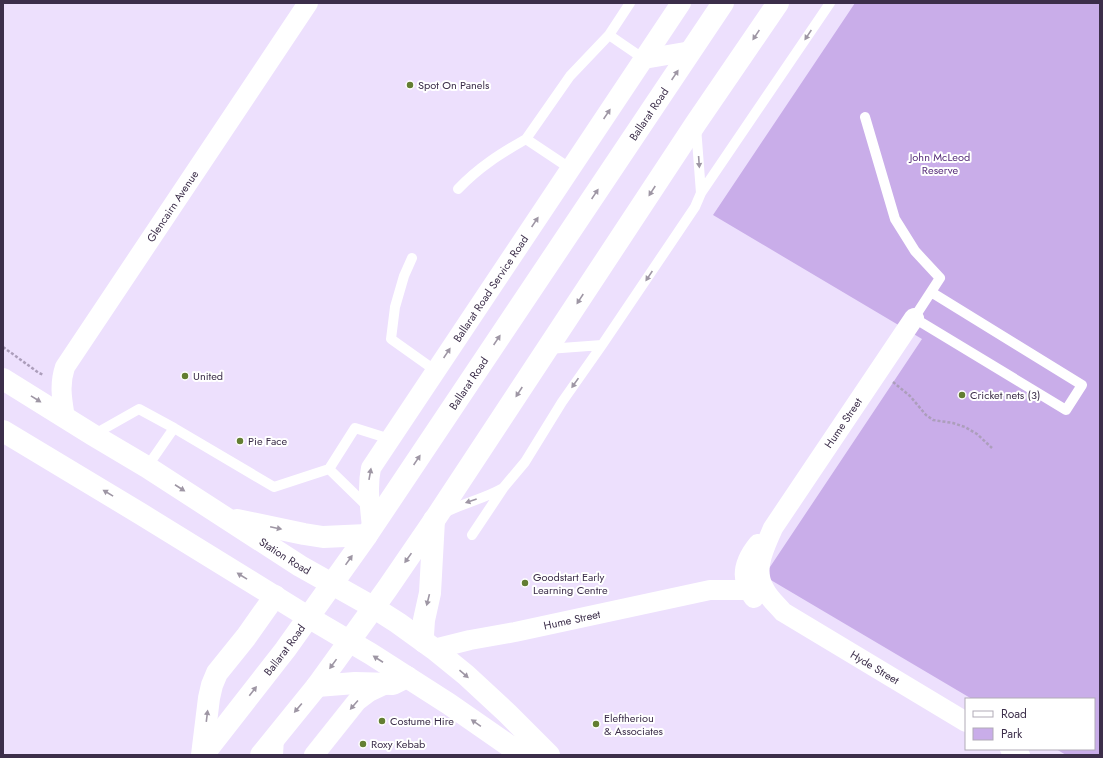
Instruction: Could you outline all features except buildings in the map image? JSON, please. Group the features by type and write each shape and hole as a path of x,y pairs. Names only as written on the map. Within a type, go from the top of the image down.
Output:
{"main road":[{"name":"Ballarat Road","path":"203,755 280,656 332,584 370,524 723,3"},
{"path":"260,755 317,686 436,518 696,123 778,3"},
{"name":"Station Road","path":"3,379 147,467 300,566 373,607 398,623 466,675 549,755"},
{"path":"3,431 407,677 508,745 529,755"},
{"path":"224,517 323,537 370,524"},
{"path":"429,646 423,636 424,620 430,593 436,518"},
{"path":"203,755 209,698 217,673 246,638 275,596"},
{"path":"317,686 355,683 392,684 407,677"}],"street":[{"name":"Glencairn Avenue","path":"65,418 61,393 61,380 65,367 308,3"},
{"name":"Ballarat Road Service Road","path":"370,524 369,479 371,468 681,3"},
{"path":"644,59 691,51"},
{"name":"Hume Street","path":"429,646 515,632 751,580 760,565 761,556 773,528 914,318"},
{"name":"Hyde Street","path":"751,580 765,591 783,612 965,721"},
{"path":"314,755 357,701 369,692 386,684"}],"lane":[{"path":"458,189 497,155 526,139 570,76 609,35 630,3"},
{"path":"472,535 504,487 525,462 562,402 695,207 701,193 830,3"},
{"path":"609,35 644,59"},
{"path":"865,118 895,219 915,251 940,278 914,318 1066,410 1082,385 931,292"},
{"path":"696,123 701,193"},
{"path":"526,139 570,169"},
{"path":"412,258 400,288 395,308 391,339 436,371"},
{"path":"548,349 602,344"},
{"path":"93,435 139,409 274,487 329,469 355,428 390,438"},
{"path":"147,467 174,428"},
{"path":"329,469 370,524"},
{"path":"436,518 456,507 491,494 504,487"},
{"path":"278,755 280,730"}],"path":[{"path":"3,347 39,373 61,380"},
{"path":"878,371 910,396 926,415 933,420 953,423 965,427 977,434 992,448"}],"green space":[{"name":"John McLeod Reserve","path":"855,3 1100,3 1100,755 1066,755 1058,750 1095,750 1095,698 970,698 764,576 922,339 713,215"}],"place":[{"name":"Spot On Panels","path":"410,85"},
{"name":"United","path":"185,376"},
{"name":"Cricket nets (3)","path":"962,395"},
{"name":"Pie Face","path":"240,441"},
{"name":"Goodstart Early Learning Centre","path":"525,583"},
{"name":"Costume Hire","path":"382,721"},
{"name":"Eleftheriou & Associates","path":"596,724"},
{"name":"Roxy Kebab","path":"363,744"}]}
